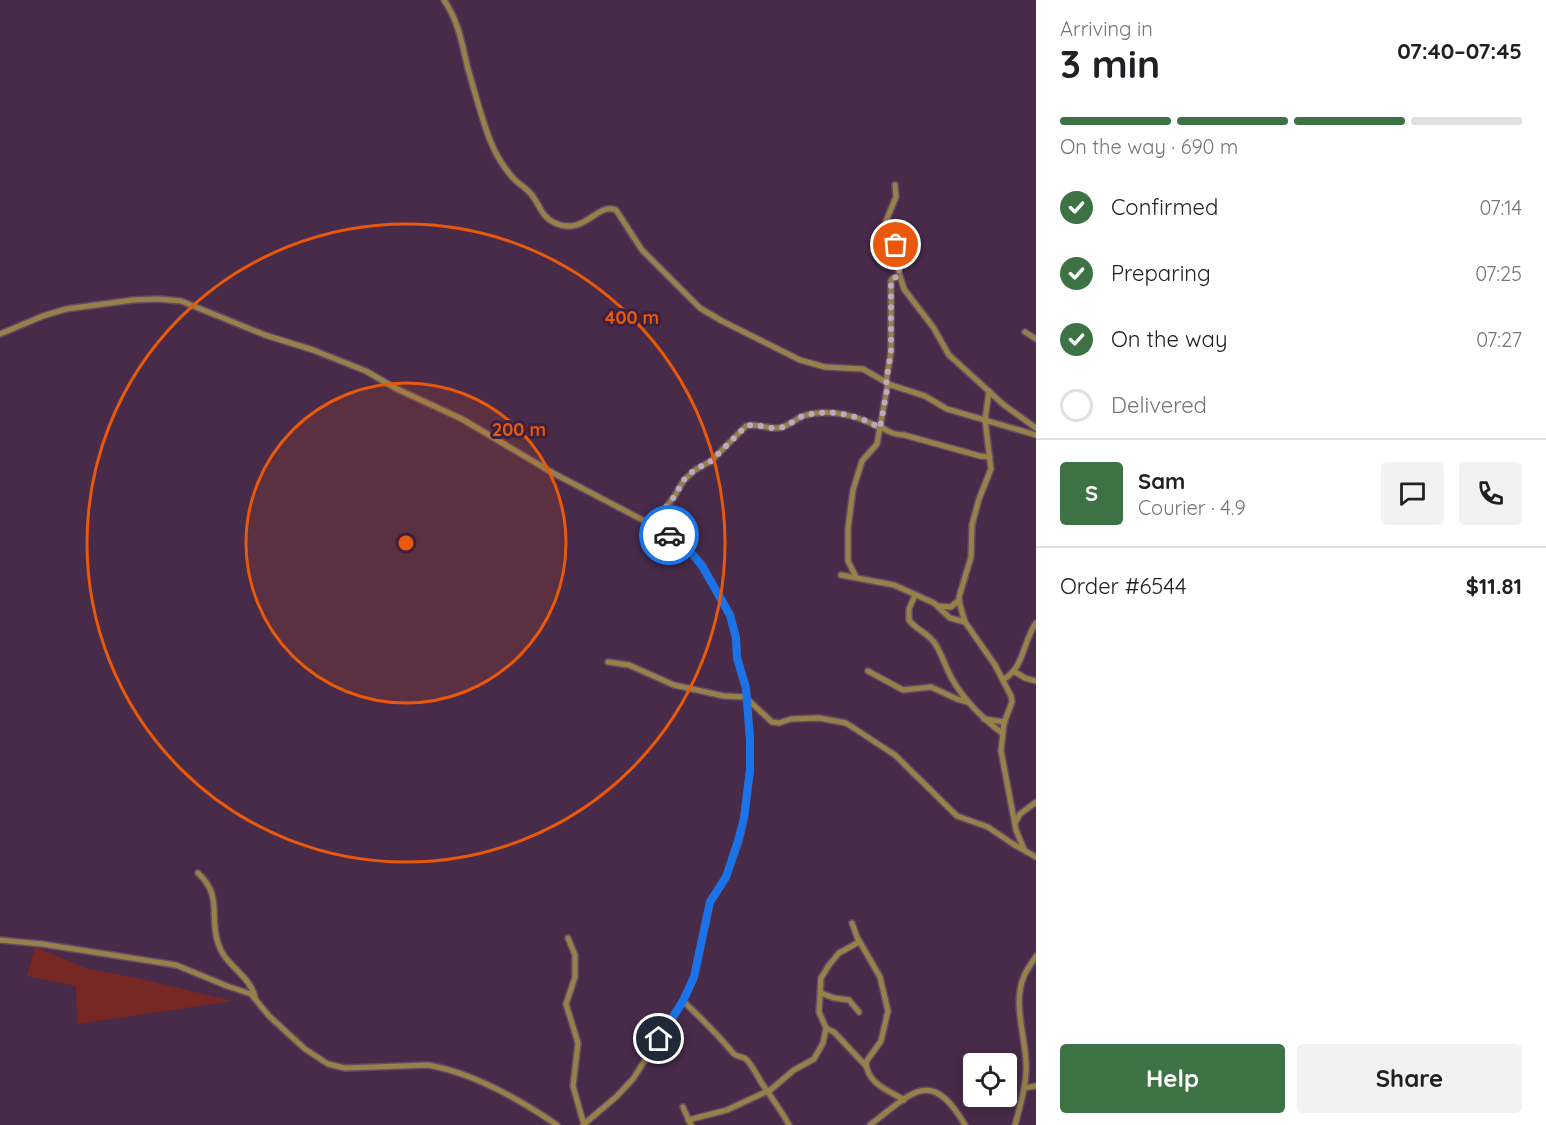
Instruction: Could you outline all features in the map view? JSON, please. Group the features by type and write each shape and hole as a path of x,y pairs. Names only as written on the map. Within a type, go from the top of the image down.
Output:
{"street":[{"path":"444,0 460,31 490,140 512,177 532,195 542,212 550,220 561,225 574,225 585,223 605,208 616,210 642,250 700,308 746,334 800,360 825,367 863,369 887,382 925,396 946,409 1036,435"},
{"path":"895,185 896,197 886,220 896,245 904,289 933,327 949,355 989,391 1036,428"},
{"path":"856,577 848,561 848,528 853,490 862,461 877,444 891,352 891,281 900,276"},
{"path":"0,334 66,309 133,300 182,301 273,338 313,350 366,371 462,419 554,473 652,525 688,549 702,566 730,615 736,638 737,658 746,688 750,739 750,770 744,818 726,877 710,902 694,977 683,1001 633,1078 616,1097 583,1125 573,1086 578,1043 566,1004 575,977 575,955 568,938"},
{"path":"1024,332 1036,339"},
{"path":"989,391 985,420 991,469 972,525 971,557 960,600 965,622 1009,689 1012,702 1002,733 1002,760 1019,841 1025,852"},
{"path":"652,525 684,480 694,470 711,461 740,431 750,425 782,428 802,417 836,413 862,419 896,435 904,435 990,457"},
{"path":"841,574 894,585 938,606 950,618 965,622"},
{"path":"915,595 909,609 909,620 936,644 952,680 967,702 1002,733"},
{"path":"938,606 951,607 960,600"},
{"path":"1004,679 1015,672 1024,644 1036,623"},
{"path":"608,662 629,665 674,685 724,696 745,697 772,722 819,718 846,723 895,755 957,816 988,827 1036,857"},
{"path":"868,671 903,690 931,687 967,702"},
{"path":"1015,672 1024,678 1036,681"},
{"path":"983,718 1005,722"},
{"path":"1015,823 1020,814 1036,802"},
{"path":"198,873 207,883 214,897 218,944 250,984 256,999"},
{"path":"852,923 859,942 880,977 888,1011 881,1041 867,1060 867,1073 875,1083 904,1100"},
{"path":"0,940 176,964 251,994 269,1016 305,1049 328,1064 345,1068 428,1065 439,1067 498,1089 557,1125"},
{"path":"683,1107 689,1123 727,1110 768,1092 794,1070 814,1059 823,1043 826,1028 819,1012 821,978 828,965 839,953 859,942"},
{"path":"1015,1125 1024,1088 1026,1066 1020,1006 1021,988 1023,977 1036,956"},
{"path":"821,993 849,1000 859,1012"},
{"path":"683,1001 698,1013 735,1055 747,1060 789,1125"},
{"path":"826,1028 834,1032 866,1066"},
{"path":"1024,1088 1036,1086"},
{"path":"870,1125 904,1100 923,1090 934,1091 947,1099 964,1125"}],"shaded area":[{"path":"35,947 89,969 233,1001 77,1024 76,986 27,976"}],"way so far":[{"path":"669,535 652,525 684,480 694,470 711,461 724,450 746,426 754,424 773,429 782,428 802,417 820,413 836,413 862,419 880,428 891,352 891,281 900,276 896,245"}],"route":[{"path":"659,1039 683,1001 694,977 710,902 726,877 738,841 744,818 750,770 746,688 737,658 736,638 730,615 702,566 688,549 669,535"}]}
